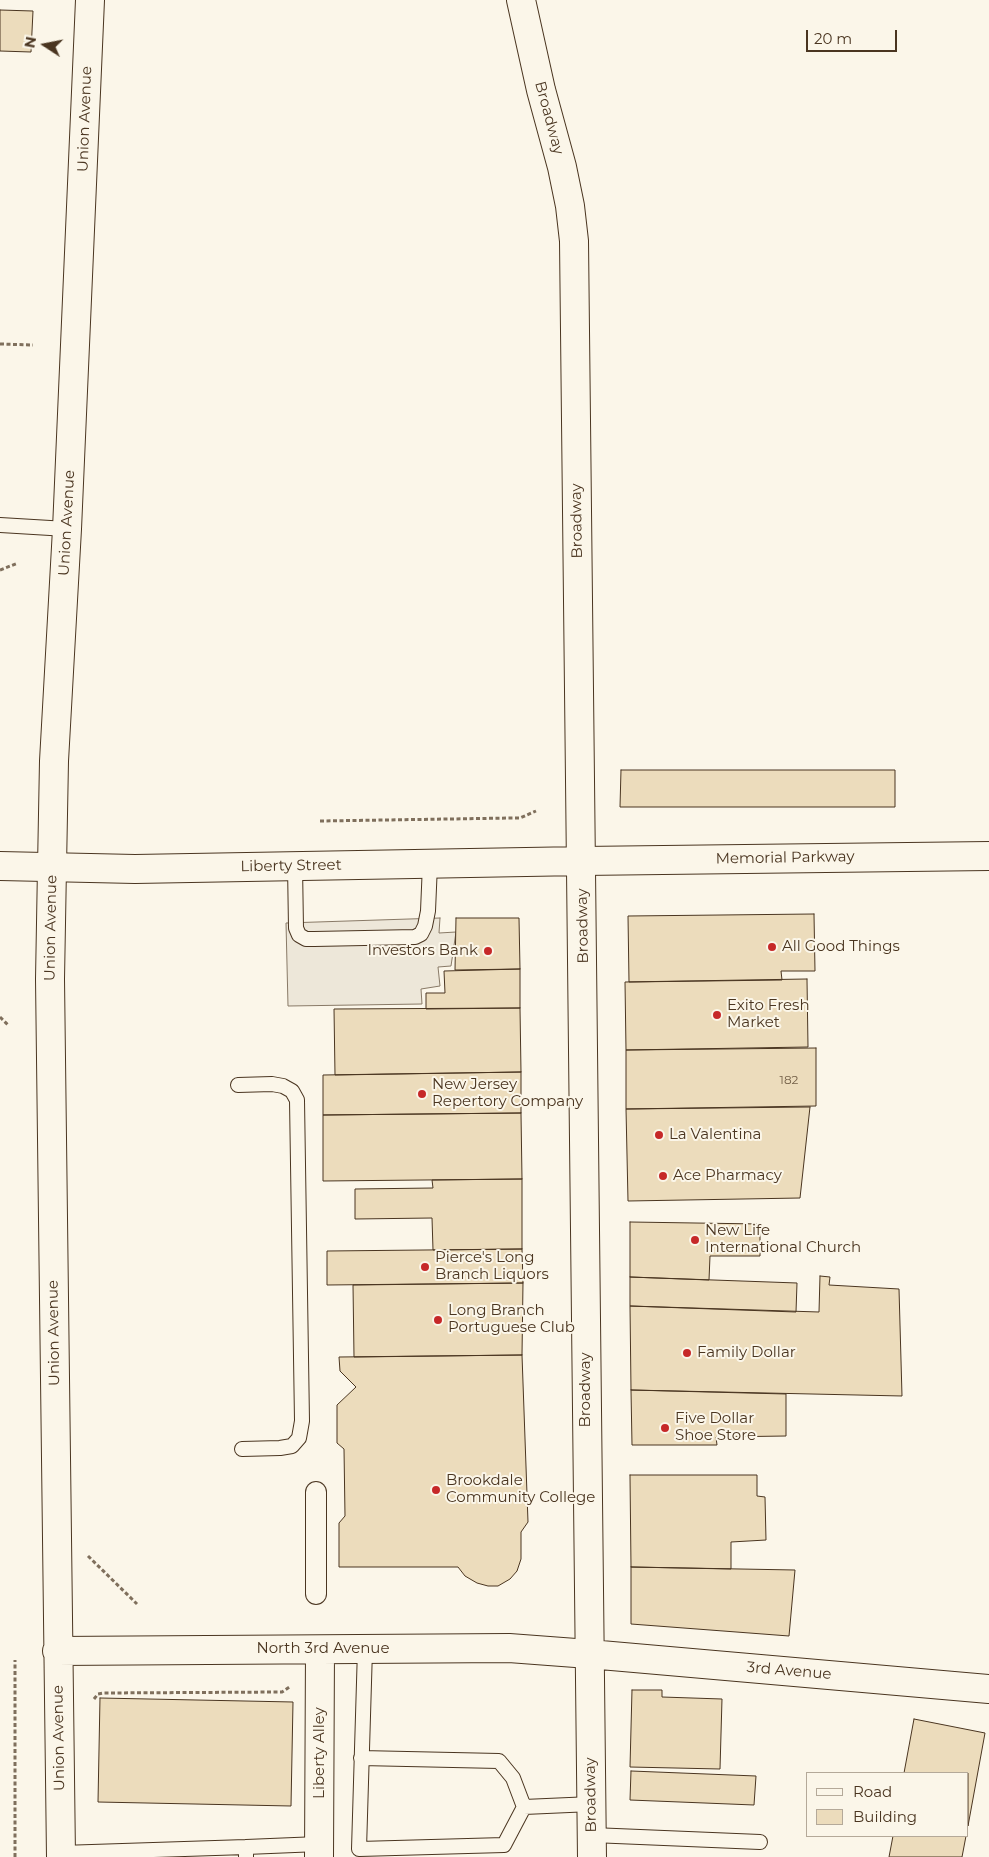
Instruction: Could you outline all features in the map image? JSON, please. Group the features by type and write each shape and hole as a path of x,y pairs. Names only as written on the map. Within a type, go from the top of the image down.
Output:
{"street":[{"name":"Union Avenue","path":"61,1855 50,979 54,761 67,529 90,0"},
{"name":"Broadway","path":"521,0 570,206 574,241 592,1846"},
{"name":"Memorial Parkway","path":"582,861 989,856"},
{"name":"Liberty Street","path":"0,866 135,868 582,861"},
{"path":"316,1492 316,1594"},
{"name":"North 3rd Avenue","path":"57,1651 509,1648 589,1654"},
{"name":"Liberty Alley","path":"319,1850 320,1650"},
{"name":"3rd Avenue","path":"589,1654 989,1689"}],"lane":[{"path":"0,525 67,529"},
{"path":"295,866 296,928 299,935 306,939 415,937 421,934 428,911 430,864"},
{"path":"238,1085 283,1086 292,1090 297,1100 302,1422 299,1438 292,1446 242,1449"},
{"path":"362,1758 498,1761 513,1778 524,1807 504,1845 361,1853 359,1849 365,1649"},
{"path":"524,1807 592,1804"},
{"path":"592,1846 760,1842"},
{"path":"61,1855 319,1850"}],"path":[{"path":"0,344 33,345"},
{"path":"0,570 18,563"},
{"path":"320,821 520,818 536,811"},
{"path":"0,1017 9,1026"},
{"path":"81,1550 137,1604"},
{"path":"15,1660 15,1857"},
{"path":"94,1699 98,1694 104,1693 282,1692 292,1686"}],"shaded area":[{"path":"440,918 439,933 456,932 451,966 438,967 440,986 421,989 422,1004 288,1006 286,923"}],"building":[{"path":"0,10 33,11 31,52 0,51"},
{"path":"621,770 895,770 895,807 620,807"},
{"path":"814,914 815,971 781,971 782,980 629,982 628,916"},
{"name":"Investors Bank","path":"456,918 519,918 520,969 455,970"},
{"path":"520,969 520,1008 426,1009 426,993 445,993 444,971"},
{"name":"Exito Fresh Market","path":"807,979 808,1047 626,1050 625,982"},
{"path":"520,1008 521,1072 335,1075 334,1009"},
{"path":"816,1048 816,1106 626,1109 626,1050"},
{"name":"New Jersey Repertory Company","path":"521,1072 521,1113 323,1115 323,1075"},
{"path":"810,1107 800,1198 628,1201 626,1109"},
{"path":"521,1113 522,1179 323,1181 323,1115"},
{"path":"522,1179 522,1249 433,1250 432,1218 355,1219 355,1189 433,1188 432,1180"},
{"name":"New Life International Church","path":"630,1222 760,1224 760,1256 710,1256 709,1280 630,1277"},
{"name":"Pierce's Long Branch Liquors","path":"522,1249 523,1283 327,1285 327,1251"},
{"path":"820,1276 830,1277 829,1285 899,1289 902,1396 631,1390 630,1306 819,1312"},
{"path":"630,1277 797,1283 796,1312 630,1306"},
{"name":"Long Branch Portuguese Club","path":"523,1283 522,1355 354,1357 353,1285"},
{"name":"Brookdale Community College","path":"522,1355 528,1522 521,1532 521,1559 517,1571 510,1579 498,1586 488,1586 477,1583 465,1576 458,1567 339,1567 339,1523 345,1516 344,1449 337,1443 337,1405 356,1387 340,1371 339,1357"},
{"path":"631,1390 786,1394 786,1436 716,1437 717,1445 632,1445"},
{"path":"630,1475 757,1475 757,1496 765,1497 766,1540 731,1542 731,1569 631,1567"},
{"path":"631,1567 795,1570 789,1636 631,1624"},
{"path":"632,1690 662,1690 662,1697 722,1699 720,1769 630,1767"},
{"path":"100,1698 293,1702 291,1806 98,1802"},
{"path":"914,1719 985,1733 969,1821 969,1772 904,1772"},
{"path":"631,1771 756,1776 754,1805 630,1800"},
{"path":"893,1837 966,1837 962,1857 889,1857"}],"place":[{"name":"All Good Things","path":"772,947"},
{"name":"Investors Bank","path":"488,951"},
{"name":"Exito Fresh Market","path":"717,1015"},
{"name":"New Jersey Repertory Company","path":"422,1094"},
{"name":"La Valentina","path":"659,1135"},
{"name":"Ace Pharmacy","path":"663,1176"},
{"name":"New Life International Church","path":"695,1240"},
{"name":"Pierce's Long Branch Liquors","path":"425,1267"},
{"name":"Long Branch Portuguese Club","path":"438,1320"},
{"name":"Family Dollar","path":"687,1353"},
{"name":"Five Dollar Shoe Store","path":"665,1428"},
{"name":"Brookdale Community College","path":"436,1490"}]}
